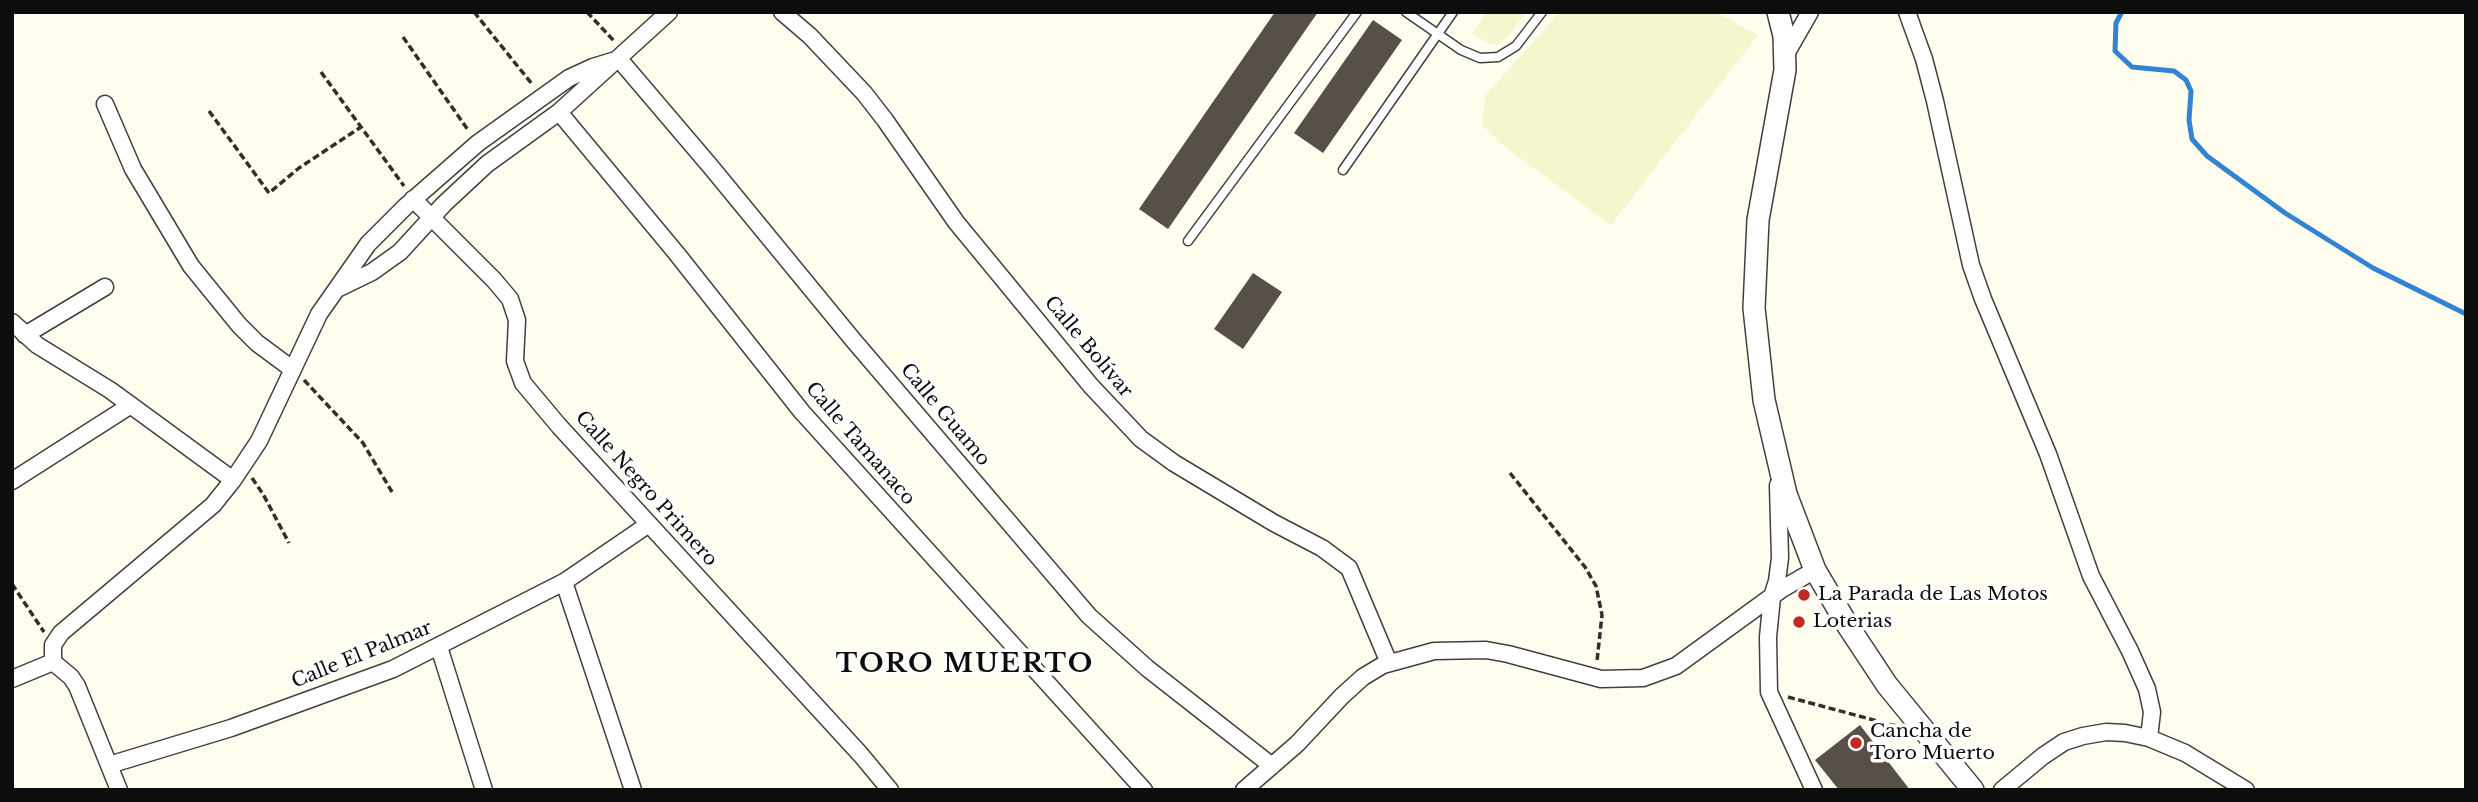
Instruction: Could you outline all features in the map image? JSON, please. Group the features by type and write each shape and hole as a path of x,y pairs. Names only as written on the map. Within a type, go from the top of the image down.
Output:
{"street":[{"path":"335,290 372,272 400,252 444,204 487,164 559,113 669,12"},
{"name":"Calle Bolívar","path":"782,12 810,36 864,93 956,222 1091,386 1141,439 1174,463 1274,523 1322,548 1349,568 1389,663"},
{"path":"1777,12 1786,54 1783,87 1758,220 1754,278 1759,365 1786,494 1815,570 1837,608 1887,685 1973,790"},
{"path":"1786,54 1810,12"},
{"path":"1907,12 1924,59 1935,101 1971,265 2048,454 2091,576 2147,690 2152,712 2149,738"},
{"path":"53,662 53,645 61,633 213,505 233,480 259,441 319,314 368,244 413,199 478,143 569,78 622,56"},
{"name":"Calle Guamo","path":"622,56 854,341 1089,616 1147,668 1272,766"},
{"path":"105,104 133,169 191,266 239,325 257,343 292,369"},
{"name":"Calle Tamanaco","path":"559,113 677,254 803,412 1143,790"},
{"path":"516,117 530,133"},
{"name":"Calle Negro Primero","path":"413,199 510,299 517,320 515,361 523,383 890,790"},
{"path":"25,335 105,287"},
{"path":"12,322 25,335 131,405 233,480"},
{"path":"12,481 131,405"},
{"path":"1773,439 1780,530 1777,581 1772,597 1768,637 1769,692 1814,790"},
{"name":"Calle El Palmar","path":"109,765 231,728 393,670 564,582 649,524"},
{"path":"1244,790 1297,744 1363,677 1389,663 1434,651 1486,650 1594,678 1643,678 1676,666 1772,597 1815,570"},
{"path":"564,582 633,790"},
{"path":"439,648 484,790"},
{"path":"12,679 53,662"},
{"path":"53,662 71,677 77,686 119,790"},
{"path":"2002,790 2064,742 2106,732 2149,738 2185,753 2246,790"}],"lane":[{"path":"1188,241 1357,12"},
{"path":"1406,12 1461,50 1480,58 1498,57 1516,46 1542,12"},
{"path":"1343,170 1453,12"}],"path":[{"path":"474,12 542,96"},
{"path":"587,12 622,56"},
{"path":"402,37 478,143"},
{"path":"321,72 413,199"},
{"path":"209,111 269,193 299,168 361,127"},
{"path":"292,369 363,443 392,492"},
{"path":"243,464 263,494 289,543"},
{"path":"1510,472 1586,567 1596,586 1602,614 1594,678"},
{"path":"12,584 53,645"},
{"path":"1769,692 1899,728"}],"green space":[{"path":"1487,12 1526,12 1509,36 1497,45 1489,44 1472,33"},
{"path":"1560,12 1715,12 1758,35 1611,225 1505,147 1482,125 1485,96"}],"building":[{"path":"1275,12 1318,12 1168,229 1139,209"},
{"path":"1373,20 1402,40 1323,153 1294,133"},
{"path":"1253,273 1282,292 1243,349 1214,329"},
{"name":"Cancha de Toro Muerto","path":"1860,725 1910,790 1839,790 1815,760"}],"waterway":[{"path":"2122,12 2116,23 2115,51 2132,67 2174,71 2186,80 2191,91 2189,120 2192,139 2207,156 2285,213 2373,268 2466,314"}],"place":[{"name":"La Parada de Las Motos","path":"1804,595"},
{"name":"Loterias","path":"1799,622"},
{"name":"Cancha de Toro Muerto","path":"1856,743"}],"district":[{"name":"TORO MUERTO","path":"965,665"}]}
